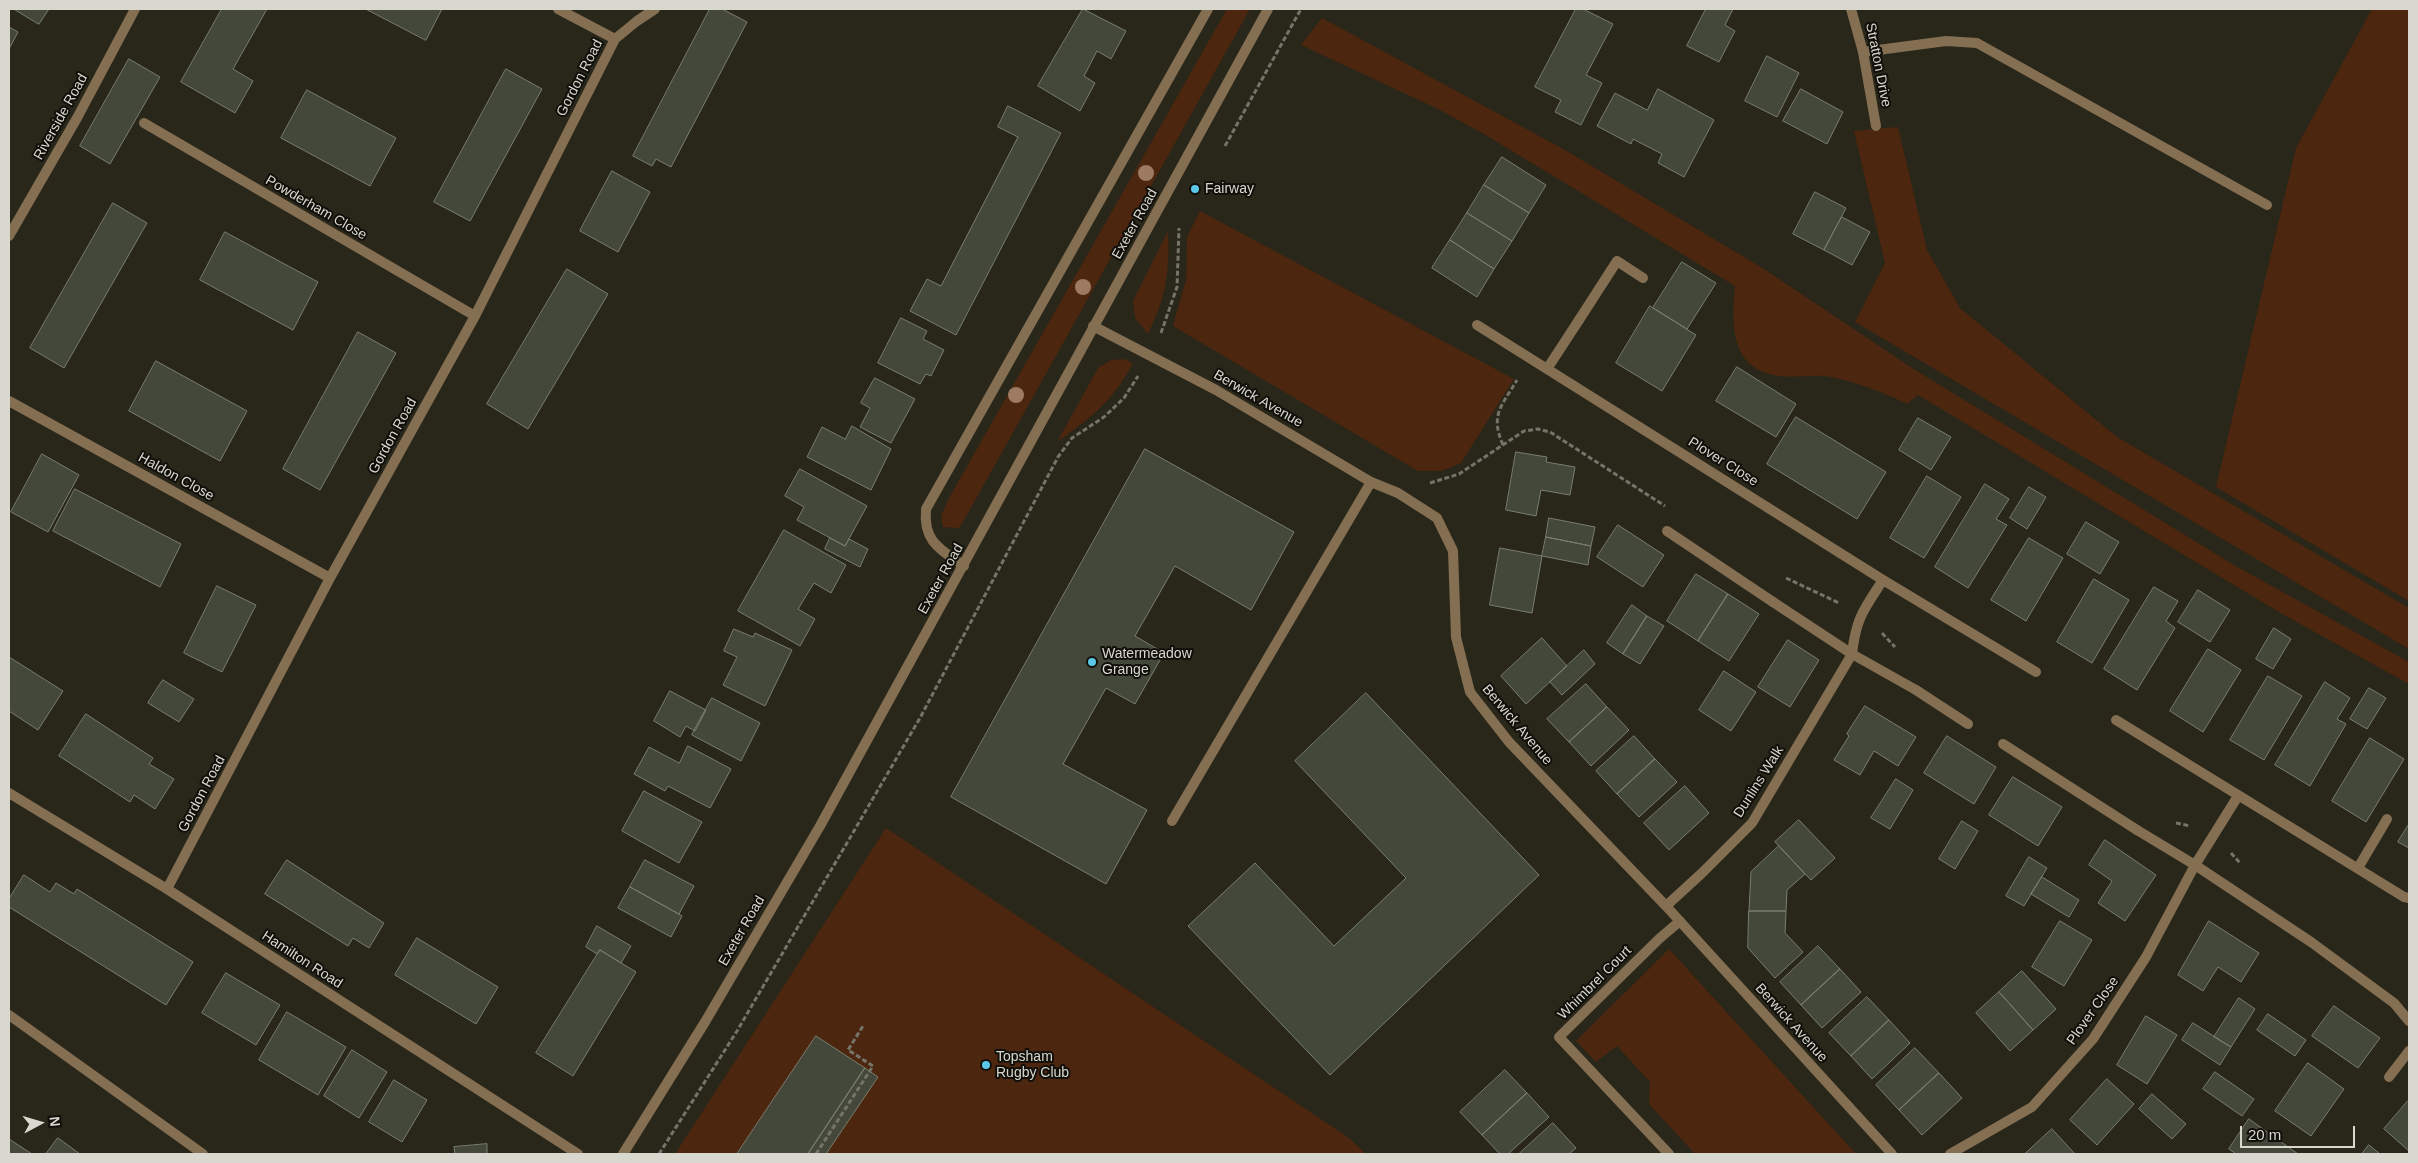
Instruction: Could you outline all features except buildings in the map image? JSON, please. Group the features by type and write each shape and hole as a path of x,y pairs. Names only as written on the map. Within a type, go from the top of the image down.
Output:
{"street":[{"name":"Riverside Road","path":"9,236 77,118 135,9"},
{"path":"558,9 615,39"},
{"name":"Gordon Road","path":"167,889 330,578 475,316 615,39 655,9"},
{"path":"964,566 936,547 931,540 925,521 926,509 1208,9"},
{"name":"Exeter Road","path":"623,1154 696,1037 815,834 964,566 1093,326 1144,238 1268,9"},
{"name":"Stratton Drive","path":"1851,9 1863,52 1876,126"},
{"path":"1863,52 1946,41 1977,43 2267,205"},
{"name":"Powderham Close","path":"144,124 475,316"},
{"path":"1547,369 1617,261 1644,278"},
{"name":"Berwick Avenue","path":"1093,326 1216,390 1371,482 1398,493 1437,518 1453,551 1456,637 1470,692 1509,742 1680,921 1892,1154"},
{"name":"Plover Close","path":"1477,326 1883,580 2036,672"},
{"name":"Haldon Close","path":"9,401 330,578"},
{"path":"1172,821 1371,482"},
{"path":"1667,531 1852,654 1916,690 1968,724"},
{"path":"1852,654 1855,628 1861,614 1883,580"},
{"name":"Dunlins Walk","path":"1666,906 1752,823 1852,654"},
{"path":"2116,720 2238,796 2409,898"},
{"path":"2003,744 2195,865 2312,942 2394,1003 2409,1022"},
{"name":"Hamilton Road","path":"9,793 167,889 578,1154"},
{"name":"Plover Close","path":"1950,1154 2032,1107 2093,1039 2146,958 2195,865 2238,796"},
{"path":"2358,868 2387,819"},
{"name":"Whimbrel Court","path":"1669,1154 1559,1037 1660,938 1680,921"},
{"path":"9,1015 203,1154"},
{"path":"2389,1077 2409,1052"}],"path":[{"path":"1221,152 1301,9"},
{"path":"659,1154 737,1031 920,718 1058,457 1072,438 1104,417 1124,398 1150,354 1162,331 1177,287 1179,228 1184,219"},
{"path":"1503,445 1497,432 1496,417 1531,359"},
{"path":"816,1154 873,1066 848,1050 863,1026"}],"shaded area":[{"path":"1227,9 1250,9 963,522 959,528 943,527 941,516 949,498"},
{"path":"2372,9 2409,9 2409,601 2216,487 2296,148"},
{"path":"1322,18 1565,150 1764,269 1912,368 2234,565 2409,662 2409,684 2284,615 1918,395 1907,404 1889,395 1844,380 1824,376 1779,376 1763,372 1742,355 1737,343 1734,330 1735,286 1484,134 1438,109 1301,45"},
{"path":"1898,127 1927,250 1960,308 2117,437 2409,608 2409,649 1855,322 1885,263 1854,131"},
{"path":"1200,211 1514,379 1461,463 1442,471 1418,471 1173,326 1186,280 1187,237"},
{"path":"1168,231 1167,272 1163,296 1148,334 1135,318 1133,301"},
{"path":"1124,359 1133,363 1109,399 1081,425 1057,442 1098,368 1111,360"},
{"name":"Topsham Rugby Club","path":"886,828 1349,1138 1366,1154 675,1154"},
{"path":"1669,949 1856,1154 1695,1154 1649,1104 1650,1082 1617,1046 1596,1062 1576,1041"}],"place":[{"name":"Fairway","path":"1195,189"},
{"name":"Watermeadow Grange","path":"1092,662"},
{"name":"Topsham Rugby Club","path":"986,1065"}]}
